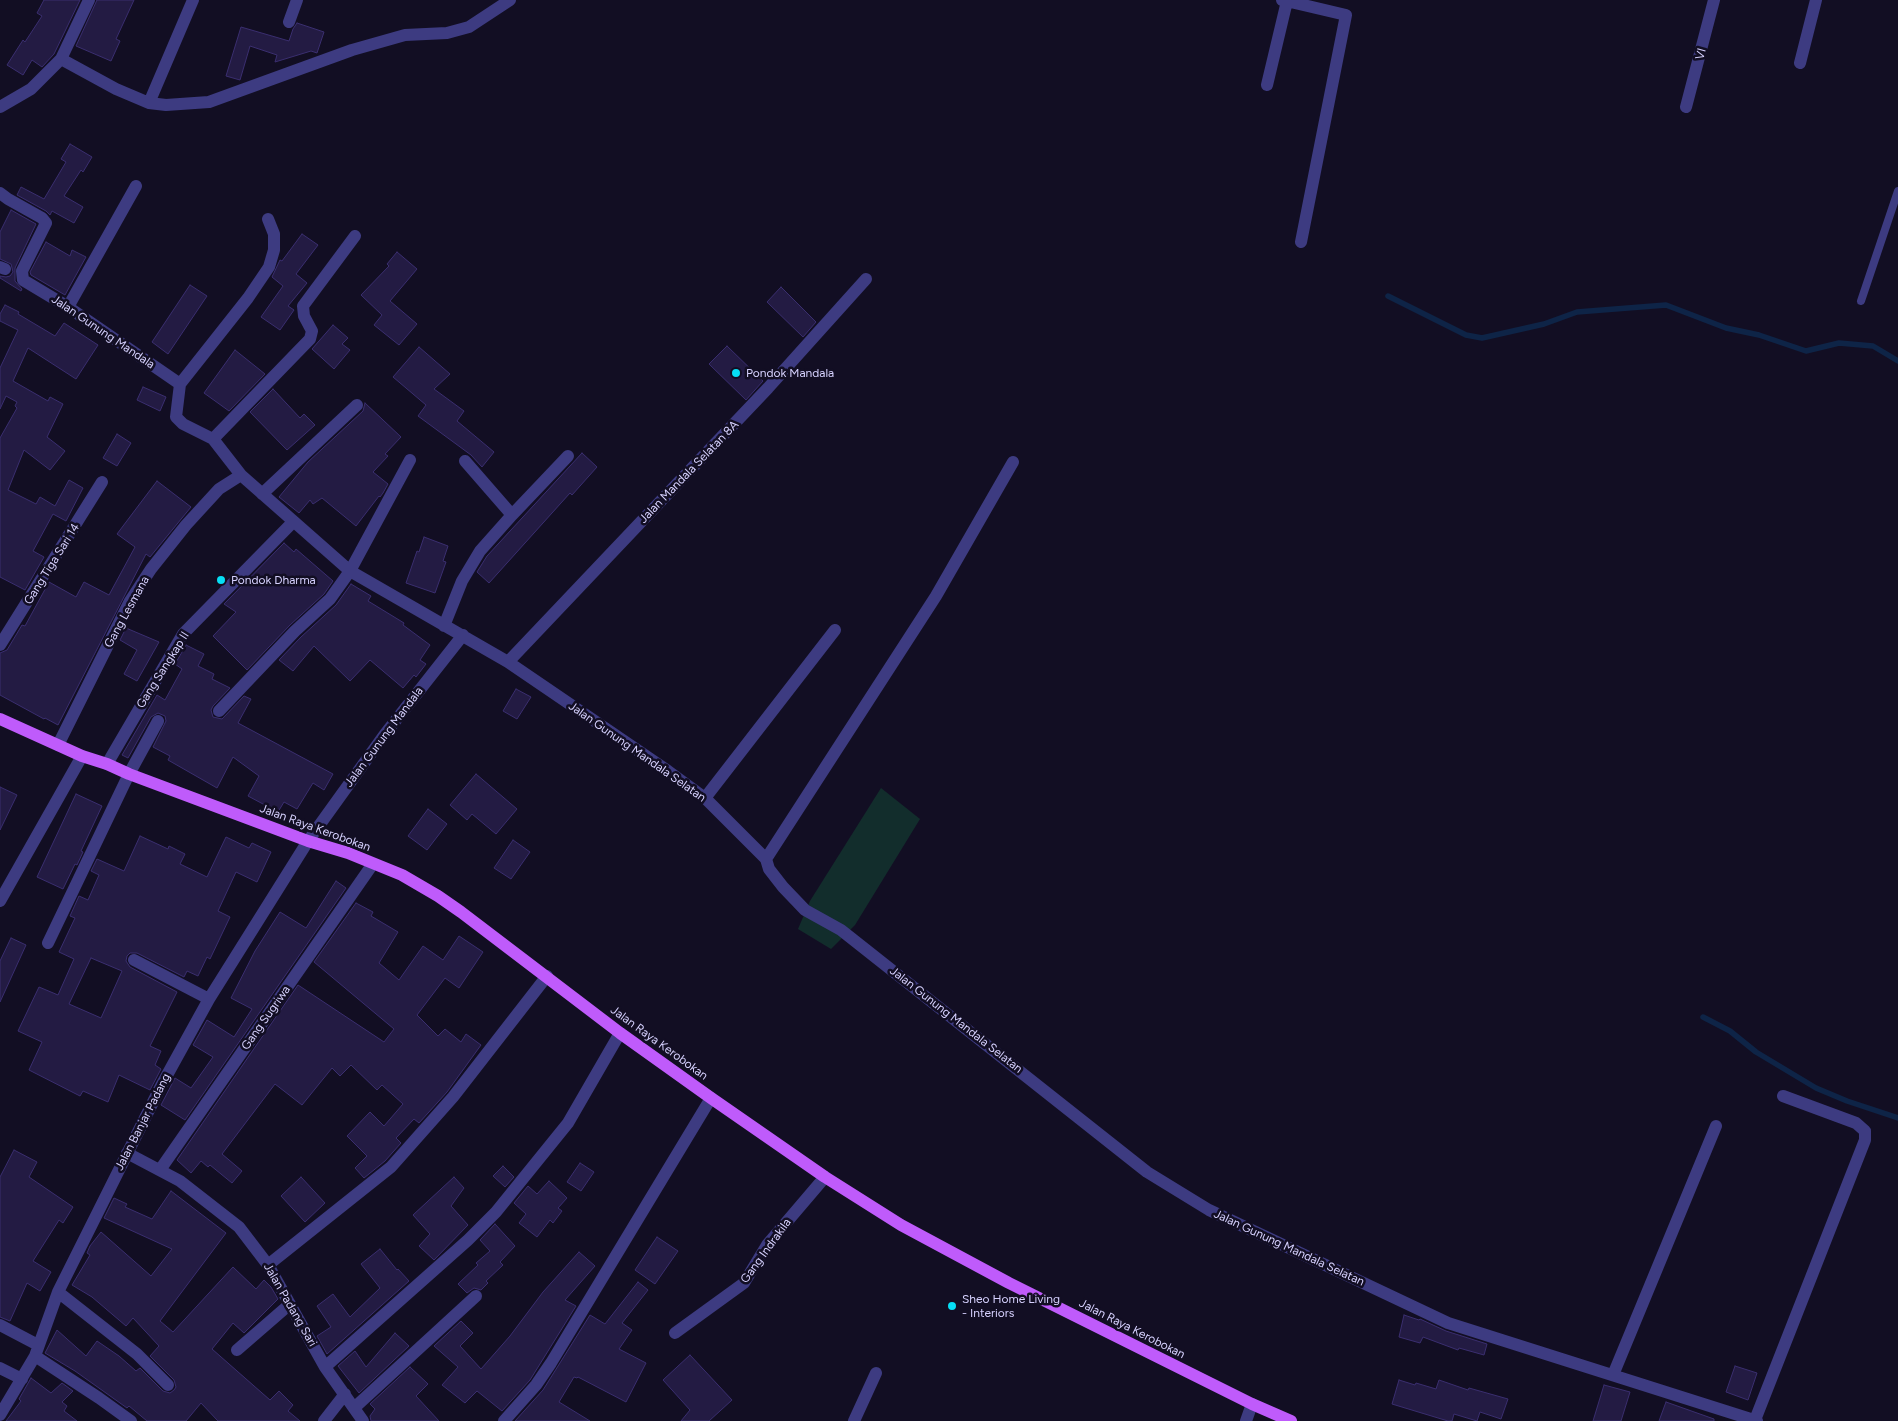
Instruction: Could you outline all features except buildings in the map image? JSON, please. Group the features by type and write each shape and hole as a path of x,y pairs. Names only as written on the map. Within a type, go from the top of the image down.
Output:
{"main road":[{"name":"Jalan Raya Kerobokan","path":"0,719 82,756 108,764 129,774 308,841 348,853 402,875 461,912 620,1033 711,1098 901,1225 975,1266 1252,1404 1266,1416 1291,1421"}],"street":[{"path":"0,107 31,89 61,59 88,0"},
{"path":"149,103 193,0"},
{"path":"289,22 297,0"},
{"path":"61,59 116,89 149,103 166,105 209,102 361,48 405,35 447,32 469,27 510,0"},
{"path":"1267,84 1285,0 1346,15 1301,242"},
{"name":"VI","path":"1686,107 1714,0"},
{"path":"1800,63 1816,0"},
{"path":"68,308 136,186"},
{"name":"Jalan Gunung Mandala","path":"0,193 8,200 46,222 22,271 22,280 68,308 180,384"},
{"path":"240,475 213,439 183,424 176,417 180,384 248,298 269,267 274,250 274,234 268,220"},
{"path":"213,439 310,339 312,331 304,316 303,306 355,236"},
{"name":"Jalan Mandala Selatan 8A","path":"508,662 768,388 866,279"},
{"path":"262,494 357,405"},
{"path":"444,626 462,581 480,551 568,456"},
{"path":"219,711 295,631 330,599 350,571 410,460"},
{"path":"465,461 512,515"},
{"path":"766,859 936,596 1013,462"},
{"name":"Jalan Gunung Mandala Selatan","path":"240,475 350,571 508,662 668,771 704,798 766,859 769,869 805,910 841,930 1147,1172 1209,1210 1448,1323 1756,1421"},
{"name":"Gang Lesmana","path":"58,745 130,601 151,569 186,525 219,489 240,475"},
{"name":"Gang Tiga Sari 14","path":"0,645 102,482"},
{"name":"Gang Sangkap II","path":"108,764 183,634 293,522"},
{"path":"704,798 835,630"},
{"name":"Jalan Gunung Mandala","path":"308,841 385,734 463,635"},
{"path":"48,943 129,774 158,721"},
{"path":"0,901 82,756"},
{"name":"Jalan Banjar Padang","path":"0,1415 22,1379 36,1351 58,1292 160,1086 208,999 308,841"},
{"name":"Gang Sugriwa","path":"162,1167 370,868"},
{"path":"134,960 208,999"},
{"path":"268,1265 391,1167 453,1096 547,976"},
{"path":"325,1367 468,1240 496,1212 568,1123 620,1033"},
{"path":"1756,1421 1865,1140 1865,1131 1856,1123 1783,1096"},
{"path":"504,1421 536,1385 551,1363 711,1098"},
{"path":"1613,1376 1716,1126"},
{"name":"Jalan Padang Sari","path":"127,1153 180,1180 239,1227 268,1265 325,1367 363,1421"},
{"name":"Gang Indrakila","path":"675,1333 744,1284 767,1245 825,1176"},
{"path":"58,1292 137,1354 168,1385"},
{"path":"354,1408 476,1296"},
{"path":"237,1350 290,1304"},
{"path":"0,1324 131,1421"},
{"path":"0,1368 22,1379"},
{"path":"854,1421 876,1373"},
{"path":"324,1421 345,1394"},
{"path":"1246,1421 1252,1404"}],"lane":[{"path":"1861,301 1898,191"}],"green space":[{"path":"881,788 920,819 855,925 831,949 798,929 810,901"}],"waterway":[{"path":"1388,296 1466,335 1482,338 1544,324 1577,312 1666,305 1726,328 1759,335 1806,351 1839,343 1873,346 1898,361"},
{"path":"1703,1017 1730,1031 1756,1052 1816,1088 1847,1101 1898,1118"}],"place":[{"name":"Pondok Mandala","path":"736,373"},
{"name":"Pondok Dharma","path":"221,580"},
{"name":"Sheo Home Living - Interiors","path":"952,1306"}]}
